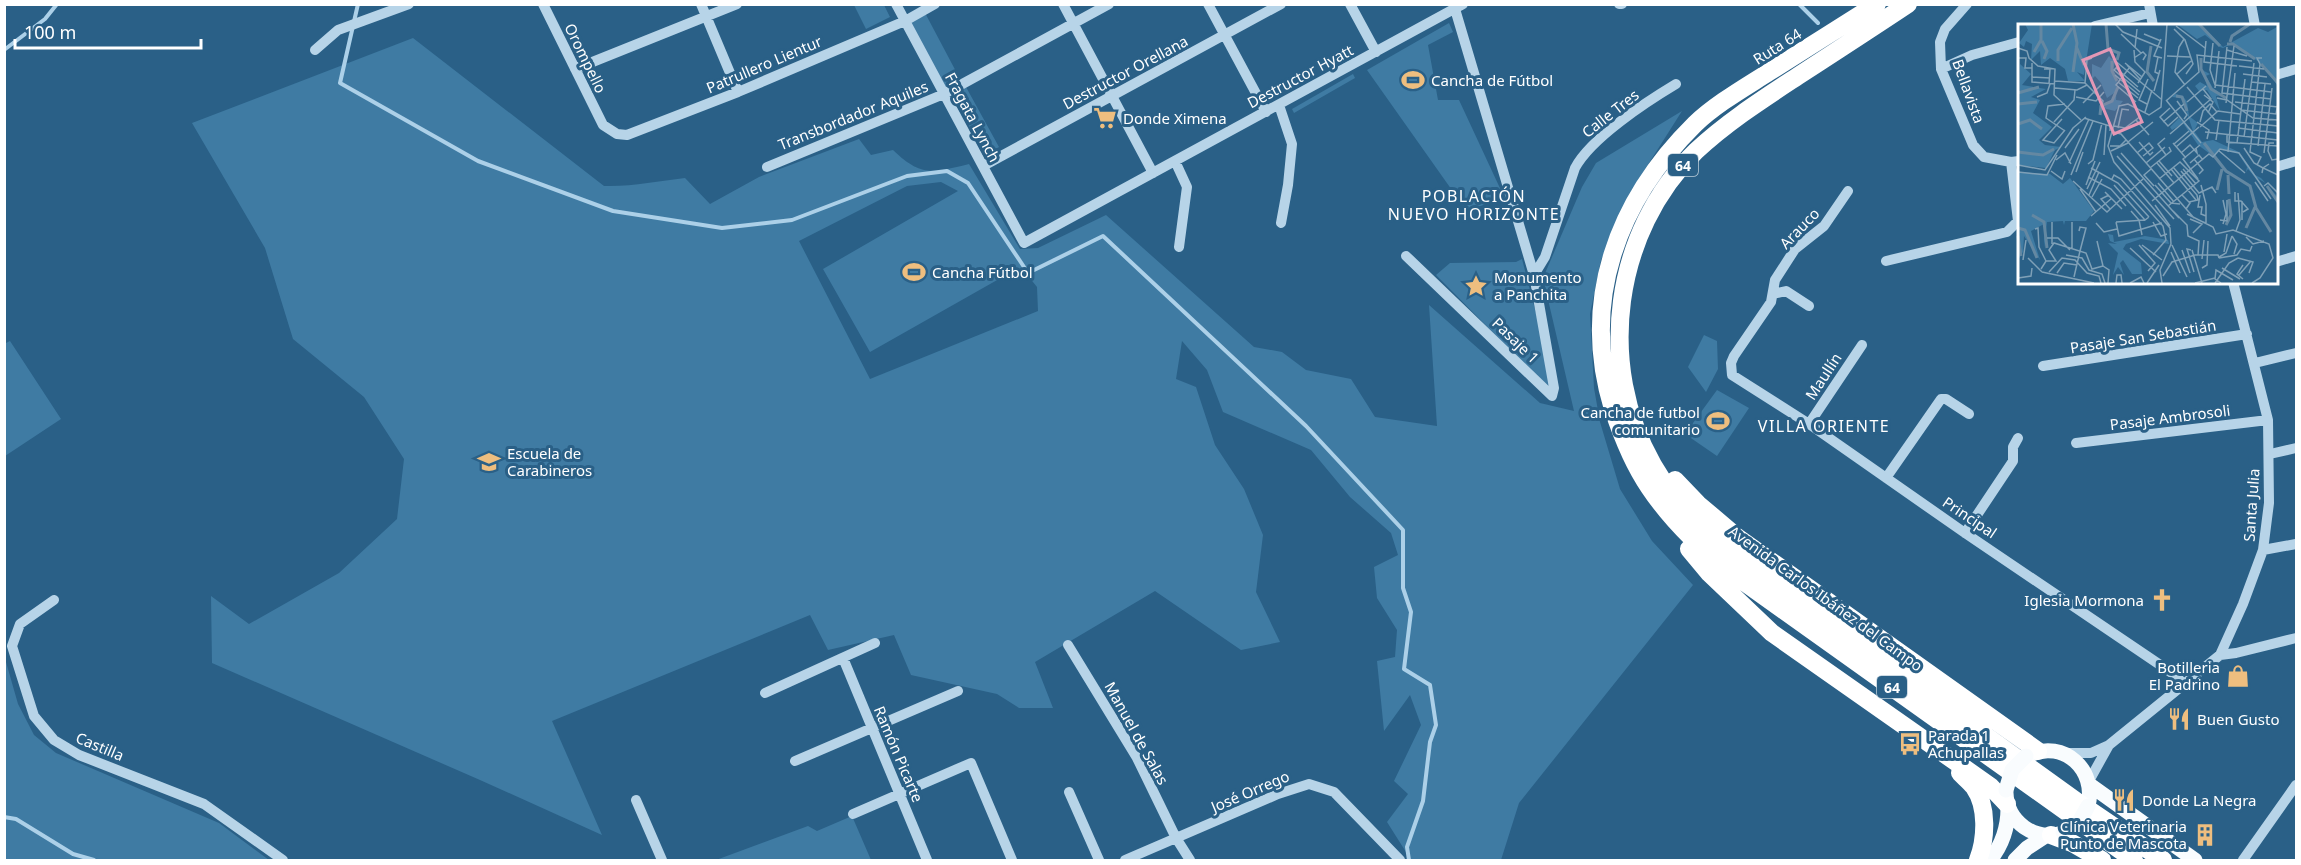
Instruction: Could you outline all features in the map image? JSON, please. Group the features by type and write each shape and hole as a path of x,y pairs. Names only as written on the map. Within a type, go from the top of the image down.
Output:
{"highway":[{"name":"Ruta 64","path":"1659,502 1631,455 1610,399 1602,350 1602,307 1615,243 1634,202 1665,157 1697,122 1741,90 1877,4"},
{"name":"Avenida Carlos Ibáñez del Campo","path":"1908,4 1743,113 1707,141 1673,178 1647,220 1626,274 1619,320 1623,381 1640,436 1656,470 1682,506 1710,535 1736,557 2163,861"},
{"path":"1640,436 1679,485 1717,521 2032,753"},
{"path":"1659,502 1697,559 1772,633 2007,800"},
{"name":"64","path":"1659,502 1693,540 1730,572 2134,861"},
{"path":"1933,747 1973,786 1978,795 1984,836 1978,861"},
{"path":"2054,834 2102,861"}],"main road":[{"path":"1990,861 2003,841 2007,829 2007,800 2012,770 2032,753 2049,750 2065,753 2082,766 2090,783 2195,861"},
{"path":"2015,861 2027,848 2079,822 2088,806 2090,783"},
{"path":"2007,800 2014,819 2023,827 2034,833 2054,834"}],"street":[{"path":"315,50 338,30 392,8 409,4"},
{"name":"Orompello","path":"543,4 603,125"},
{"path":"702,4 738,92"},
{"path":"574,69 707,18 737,4"},
{"name":"Fragata Lynch","path":"896,4 1024,243"},
{"name":"Patrullero Lientur","path":"603,125 617,134 627,135 738,92 905,21 935,4"},
{"path":"1063,4 1153,173"},
{"name":"Transbordador Aquiles","path":"767,167 944,94 1109,4"},
{"path":"1208,4 1266,112"},
{"name":"Destructor Orellana","path":"983,166 1281,4"},
{"path":"1350,4 1376,52"},
{"name":"Bellavista","path":"1967,4 1945,29 1940,42 1941,69 1974,145 1984,157 2015,161"},
{"path":"2251,4 2255,24"},
{"path":"1459,7 1534,275"},
{"name":"Destructor Hyatt","path":"1024,243 1459,7"},
{"path":"2101,24 2150,9 2153,24"},
{"path":"1941,69 1972,55 2018,42"},
{"path":"2277,75 2296,69"},
{"name":"Calle Tres","path":"1534,275 1545,257 1575,168 1582,156 1592,145 1654,97 1676,84"},
{"path":"1279,105 1292,144 1281,223"},
{"path":"1175,161 1187,187 1179,247"},
{"path":"1886,261 2007,232 2018,220 2015,161"},
{"path":"2277,167 2296,161"},
{"name":"Arauco","path":"1737,379 1730,369 1734,356 1767,310 1775,280 1801,242 1824,226 1848,192"},
{"name":"Pasaje 1","path":"1406,256 1552,396 1554,388 1534,275"},
{"path":"2277,262 2296,256"},
{"name":"Santa Julia","path":"2065,753 2091,753 2109,745 2220,655 2263,550 2269,503 2268,420 2234,284"},
{"path":"1773,294 1786,291 1809,306"},
{"name":"Pasaje San Sebastián","path":"2043,366 2247,334"},
{"name":"Maullín","path":"1809,424 1862,345"},
{"path":"2255,363 2296,352"},
{"name":"Principal","path":"1737,379 1809,424 2172,673 2184,684"},
{"path":"1886,478 1941,399 1946,399 1969,414"},
{"name":"Pasaje Ambrosoli","path":"2076,443 2268,420"},
{"path":"1965,533 2013,461 2013,447 2018,438"},
{"path":"2270,454 2296,448"},
{"path":"2263,550 2296,544"},
{"name":"Castilla","path":"54,600 20,624 12,646 34,716 47,732 62,746 79,755 204,804 283,861"},
{"path":"2220,655 2296,638"},
{"path":"765,693 875,643"},
{"name":"Manuel de Salas","path":"1068,645 1137,758 1176,838 1190,861"},
{"name":"Ramón Picarte","path":"843,658 927,861"},
{"path":"795,761 957,691"},
{"name":"Santa Julia","path":"2090,783 2109,745"},
{"path":"853,814 971,763 1012,861"},
{"name":"José Orrego","path":"1125,861 1278,794 1309,784 1334,792 1400,861"},
{"path":"2243,861 2296,785"},
{"path":"1069,792 1099,861"},
{"path":"636,800 662,861"}],"shaded area":[{"path":"854,5 884,5 890,17 866,29"},
{"path":"924,11 960,79 944,88 907,20"},
{"path":"1449,23 1453,32 1428,45 1438,100 1459,100 1505,199 1466,210 1367,70"},
{"path":"413,38 604,186 634,185 685,178 710,204 759,177 859,139 871,155 893,150 911,165 920,169 936,171 969,164 1020,249 1038,248 1106,215 1254,347 1282,352 1306,370 1351,379 1375,417 1437,426 1429,305 1540,403 1574,411 1543,278 1582,187 1596,163 1682,111 1630,193 1601,260 1590,314 1594,388 1600,422 1620,489 1652,541 1693,585 1519,803 1501,860 1411,860 1387,822 1408,794 1394,781 1421,725 1410,695 1384,731 1377,661 1395,657 1397,630 1377,598 1374,567 1398,555 1391,533 1350,497 1311,450 1223,412 1207,370 1182,341 1176,379 1196,387 1215,445 1244,489 1263,535 1256,592 1280,642 1241,650 1155,591 1035,662 1053,708 1019,708 997,694 911,675 894,635 828,650 810,615 552,721 602,835 212,663 211,596 249,624 339,573 397,519 404,459 364,397 293,339 265,248 192,123","holes":["941,182 958,191 823,269 870,352 1006,275 1029,277 1037,287 1038,311 870,379 799,241 907,186"]},
{"path":"1353,74 1355,78 1294,113 1292,109"},
{"path":"966,87 999,147 985,155 952,95"},
{"path":"1522,259 1539,325 1551,391 1436,275 1450,263 1516,262"},
{"path":"1704,335 1717,341 1718,369 1706,392 1688,367"},
{"path":"10,341 61,419 5,456 4,344"},
{"name":"Cancha de futbol comunitario","path":"1717,390 1749,408 1717,456 1685,434"},
{"path":"4,655 18,704 34,735 56,753 219,823 269,860 5,860"},
{"path":"852,816 871,860 716,860 808,826 817,831"}],"waterway":[{"path":"4,50 45,19 57,4"},
{"path":"358,4 340,83 478,161 613,211 722,228 792,220 907,176 947,171 968,183 1028,273 1103,236 1306,426 1403,530 1403,588 1411,612 1404,669 1430,685 1436,725 1430,742 1423,801 1407,847 1409,860"},
{"path":"1799,4 1818,23"},
{"path":"4,817 16,819 73,854 94,860"}],"place":[{"name":"Cancha de Fútbol","path":"1413,80"},
{"name":"Donde Ximena","path":"1105,118"},
{"name":"Cancha Fútbol","path":"914,272"},
{"name":"Monumento a Panchita","path":"1476,286"},
{"name":"Cancha de futbol comunitario","path":"1718,421"},
{"name":"Escuela de Carabineros","path":"489,462"},
{"name":"Iglesia Mormona","path":"2162,600"},
{"name":"Botilleria El Padrino","path":"2238,676"},
{"name":"Buen Gusto","path":"2179,719"},
{"name":"Parada 1 Achupallas","path":"1910,744"},
{"name":"Donde La Negra","path":"2124,800"},
{"name":"Clínica Veterinaria Punto de Mascota","path":"2205,835"}],"district":[{"name":"POBLACIÓN NUEVO HORIZONTE","path":"1474,205"},
{"name":"VILLA ORIENTE","path":"1824,426"}]}
